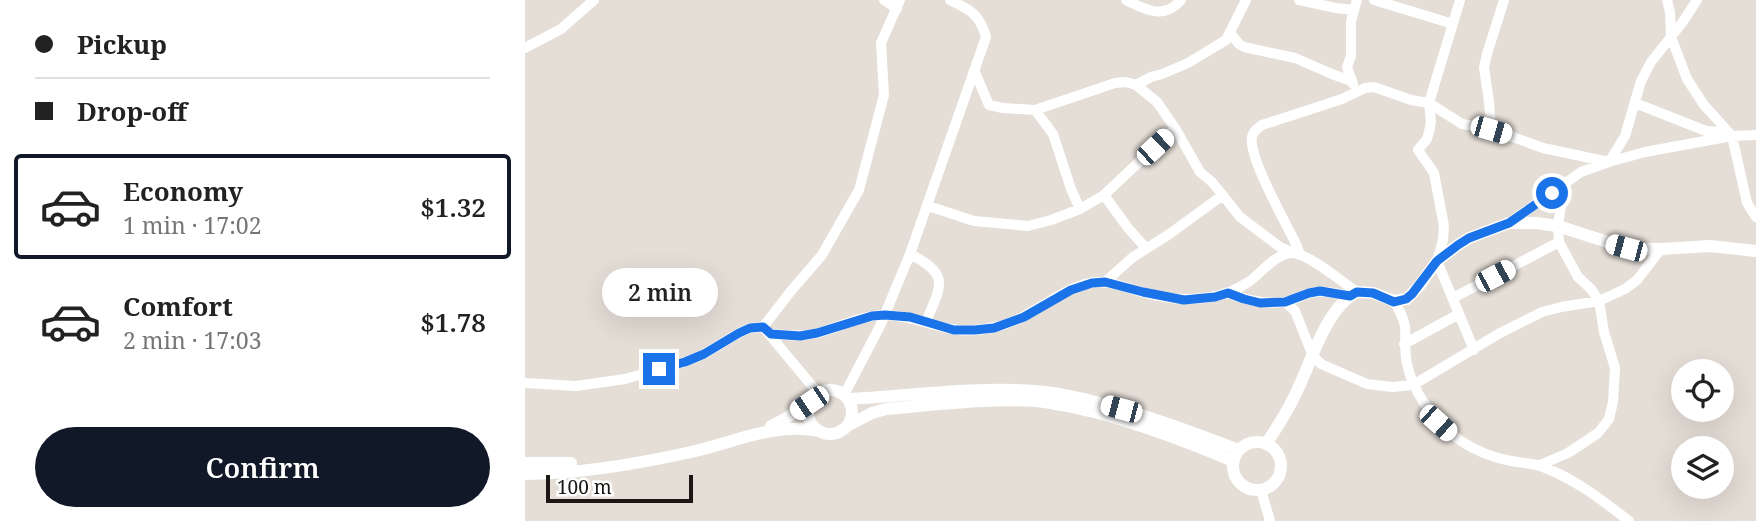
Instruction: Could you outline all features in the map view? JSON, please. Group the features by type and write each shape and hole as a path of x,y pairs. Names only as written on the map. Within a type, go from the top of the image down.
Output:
{"street":[{"path":"525,48 561,29 594,0"},
{"path":"767,330 791,291 822,256 859,190 884,95 881,43 899,4 884,0"},
{"path":"847,426 851,408 846,397 910,254 986,37 982,22 969,9 950,0"},
{"path":"1126,0 1139,7 1160,12 1170,10 1181,0"},
{"path":"1136,85 1150,77 1188,64 1226,40 1245,0"},
{"path":"1299,0 1336,8 1355,5 1351,21 1351,56 1347,67 1357,90"},
{"path":"1374,0 1453,24"},
{"path":"1460,0 1429,103 1429,132 1418,150 1434,173 1444,226 1437,261 1474,349"},
{"path":"1491,130 1485,67 1504,0"},
{"path":"1667,0 1671,37 1686,79 1704,105 1730,134 1747,204 1756,217"},
{"path":"1609,162 1625,136 1641,81 1651,62 1697,0"},
{"path":"1230,33 1244,47 1295,58 1351,81"},
{"path":"974,70 989,105 1003,108 1035,110 1115,83 1136,85 1157,102 1200,172 1212,182 1240,217 1280,247 1297,254 1353,294"},
{"path":"1297,254 1296,244 1261,174 1251,140 1254,131 1262,125 1342,99 1357,90 1374,87 1411,100 1429,103 1462,124 1491,130 1543,148 1609,162"},
{"path":"1635,103 1706,131 1756,135"},
{"path":"1035,110 1053,134 1080,209"},
{"path":"928,206 974,221 1028,226 1051,220 1080,209 1104,195 1175,128"},
{"path":"1228,293 1260,303 1285,302 1320,291 1373,293 1394,302 1406,299 1437,261 1469,238 1509,223 1581,172 1645,152 1730,134"},
{"path":"1540,465 1568,453 1598,433 1612,411 1615,368 1604,332 1599,301 1578,277 1559,242 1558,226 1565,185"},
{"path":"1104,195 1146,248"},
{"path":"1105,282 1133,257 1223,195"},
{"path":"1509,223 1558,226 1626,248 1710,246 1756,251"},
{"path":"1453,298 1559,242"},
{"path":"1285,302 1295,311 1313,356 1321,364 1367,384 1392,387 1413,385 1500,333 1542,312 1599,301 1625,289 1637,280 1661,249"},
{"path":"910,254 937,273 940,287 926,321"},
{"path":"525,383 576,386 625,379 685,362 750,328 800,336 872,316 885,315 910,317 954,330 994,328 1024,317 1071,290 1092,283 1105,282 1184,300 1215,297 1228,293 1257,276 1280,257 1297,254"},
{"path":"1266,444 1290,407 1331,318 1343,301 1353,294"},
{"path":"1394,302 1403,318 1407,363 1413,385 1438,423 1456,440 1490,456 1540,465 1566,477 1587,489 1629,521"},
{"path":"1405,344 1459,314"},
{"path":"767,330 814,398"},
{"path":"525,463 596,462 633,458 768,427 783,421 826,390 833,390 846,397 998,390 1046,392 1142,414 1179,427 1236,456"},
{"path":"814,398 807,411 808,419 818,431"},
{"path":"525,474 596,470 637,463 707,449 786,428 804,428 833,434 872,413 886,409 1002,400 1066,405 1125,420 1236,456"},
{"path":"1248,444 1266,444 1279,455 1280,472 1276,481 1269,486 1253,490 1240,483 1233,469 1236,456 1248,444"},
{"path":"1261,490 1271,521"}],"route":[{"path":"659,369 704,354 750,328 763,327 771,334 800,336 872,316 885,315 910,317 954,330 994,328 1012,323 1056,297 1092,283 1105,282 1184,300 1228,293 1260,303 1285,302 1320,291 1350,296 1357,292 1373,293 1394,302 1406,299 1412,294 1437,261 1458,245 1509,223 1552,193"}]}
